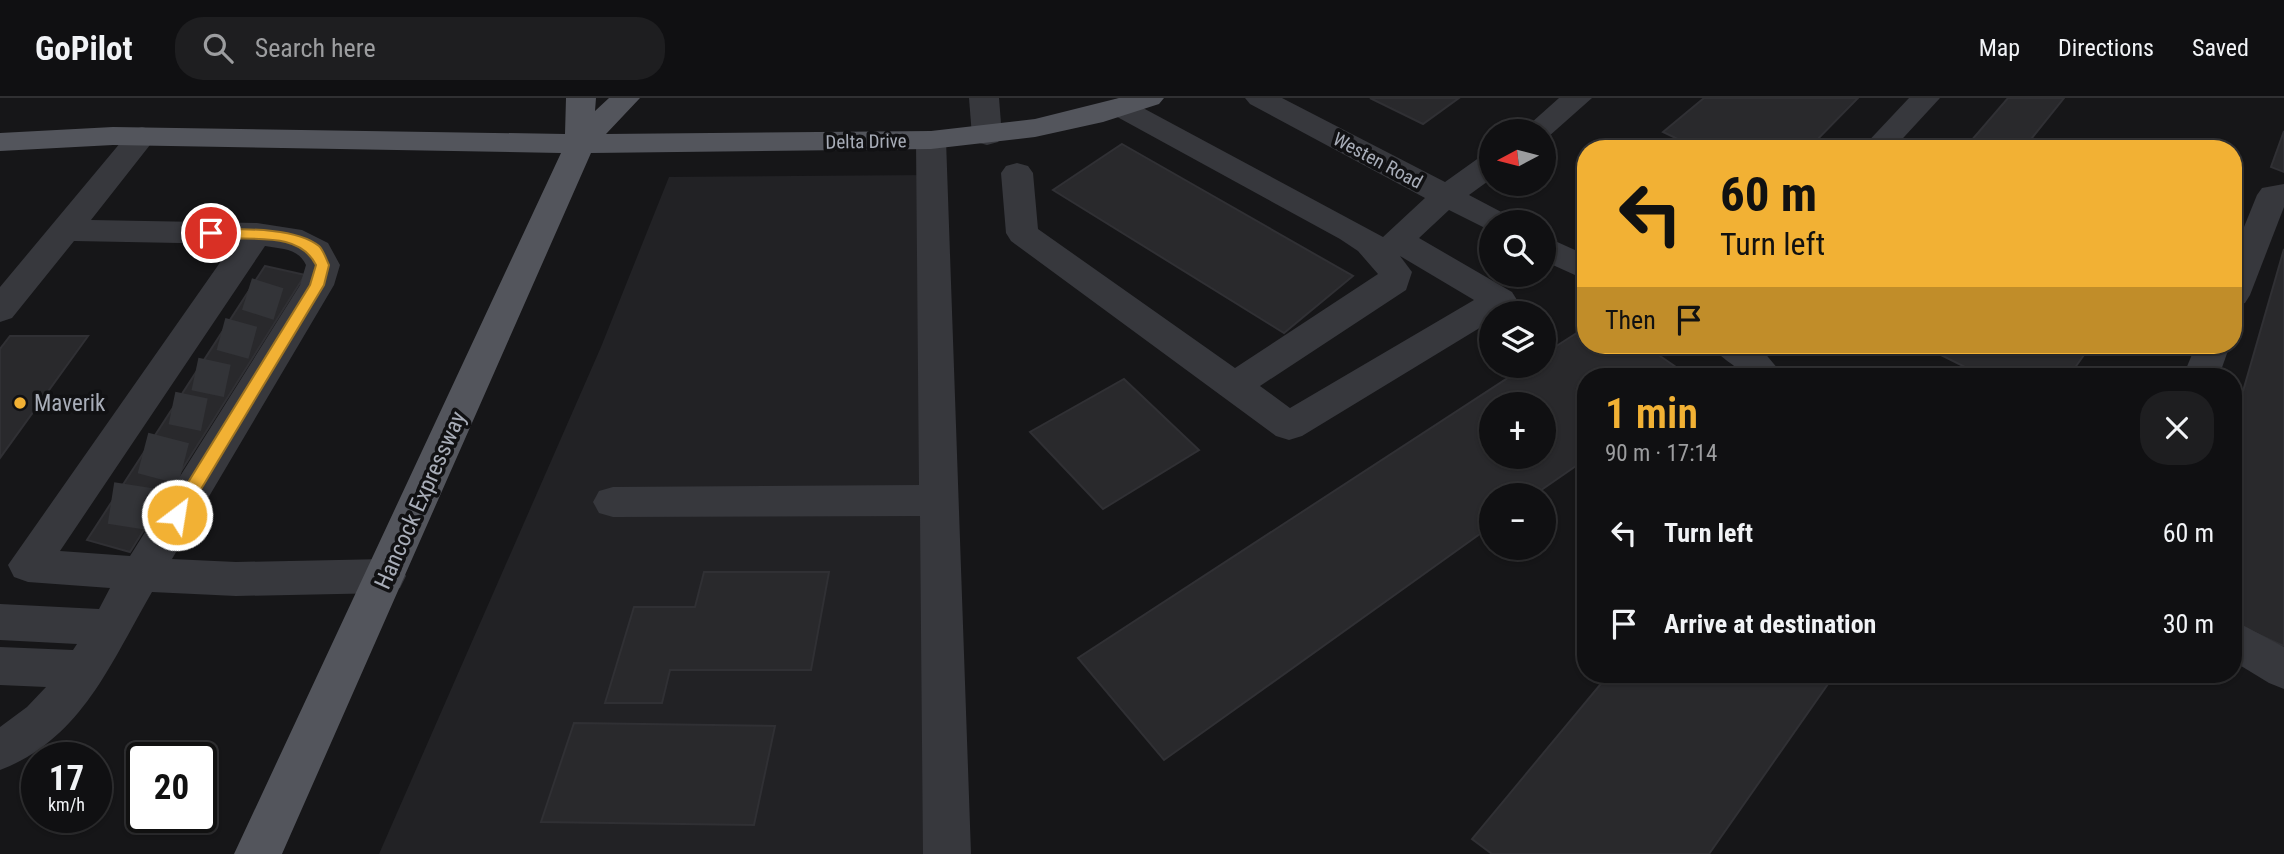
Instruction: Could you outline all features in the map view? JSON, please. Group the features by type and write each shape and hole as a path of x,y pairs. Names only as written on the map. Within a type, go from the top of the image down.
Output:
{"main road":[{"name":"Hancock Expressway","path":"580,144 581,98"},
{"name":"Hancock Expressway","path":"258,854 580,144 625,98"},
{"name":"Delta Drive","path":"0,142 142,136 580,144 931,141 987,136 1093,116 1134,102"}],"street":[{"path":"984,98 987,136"},
{"name":"Westen Road","path":"1260,98 1479,213"},
{"path":"1551,119 1577,98"},
{"path":"1885,140 1926,98"},
{"path":"1134,102 1370,243 1395,272 1394,282 1234,386"},
{"path":"0,310 142,136"},
{"path":"931,141 947,854"},
{"path":"1017,173 1022,233 1289,426 1500,300 1396,240 1446,196 1479,173"},
{"path":"2242,272 2273,195 2284,194"},
{"path":"0,749 34,730 56,711 141,574 167,512 293,308 317,285 323,265 316,251 302,242 257,234 65,230"},
{"path":"14,564 93,500 234,291 257,234"},
{"path":"1556,253 1577,264"},
{"path":"1746,354 1759,368"},
{"path":"613,502 938,500"},
{"path":"14,564 236,579 386,576"},
{"path":"0,622 108,628"},
{"path":"2242,644 2284,670"},
{"path":"0,666 83,669"}],"shaded area":[{"path":"932,175 948,854 379,854 601,347 669,177"}],"building":[{"path":"1370,98 1459,98 1423,124"},
{"path":"1704,98 1858,98 1817,140 1680,140 1663,132"},
{"path":"2008,98 2064,98 2030,140 1972,140"},
{"path":"2284,131 2284,172 2271,167"},
{"path":"1122,144 1353,276 1284,333 1053,190"},
{"path":"2284,249 2284,646 2242,627 2242,395"},
{"name":"Maverik","path":"265,266 305,275 130,552 87,540"},
{"path":"1577,333 1577,354 1657,354 1677,368 1577,368 1577,465 1551,483 1479,483 1479,535 1164,760 1078,658 1479,397 1479,469 1556,469 1556,392 1486,392 1508,378 1556,378 1556,346"},
{"name":"Maverik","path":"10,336 88,336 0,458 0,349"},
{"path":"1939,354 2085,354 2075,368 1967,368"},
{"path":"1124,379 1199,450 1103,509 1030,432"},
{"path":"704,572 829,572 811,670 670,670 662,703 605,703 634,607 695,607"},
{"path":"1602,683 1829,683 1709,854 1492,854 1472,839"},
{"path":"574,723 775,726 754,825 541,822"}],"tunnel":[{"path":"247,294 285,306"},
{"path":"221,334 261,345"},
{"path":"195,374 237,383"},
{"path":"172,408 215,417"},
{"path":"143,453 185,464"},
{"path":"111,503 156,510"}],"place":[{"name":"Maverik","path":"20,403"}],"route":[{"path":"177,515 317,285 323,265 316,251 302,242 257,234 211,233"}]}
